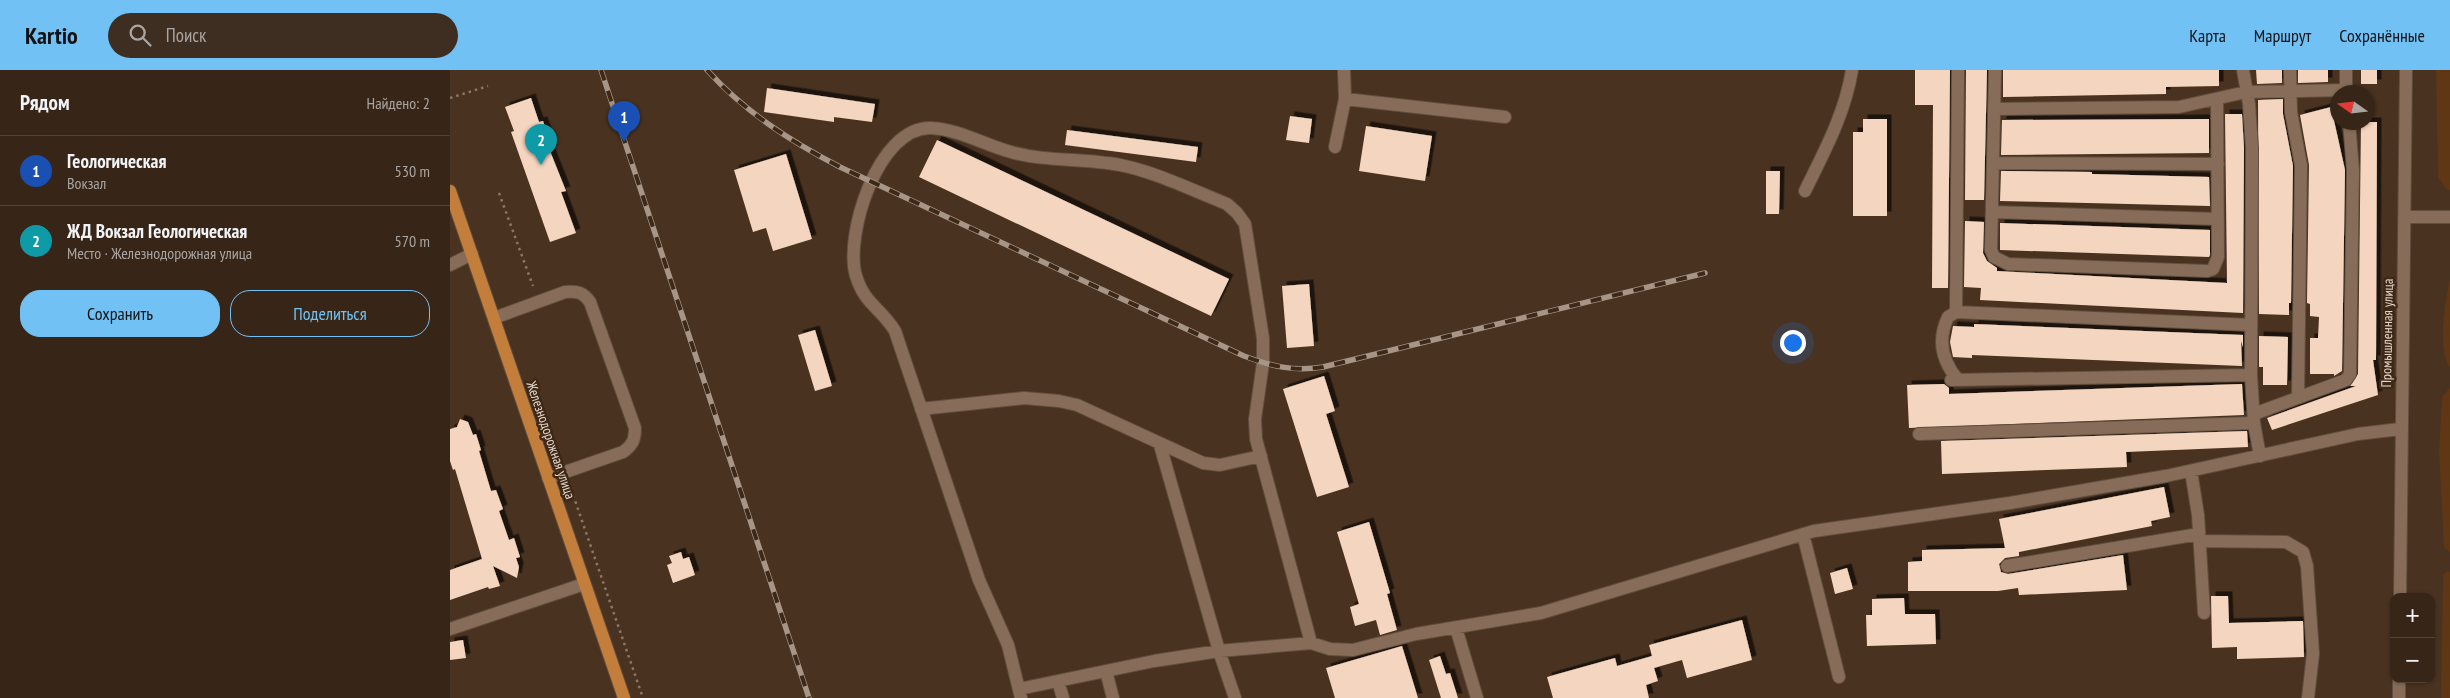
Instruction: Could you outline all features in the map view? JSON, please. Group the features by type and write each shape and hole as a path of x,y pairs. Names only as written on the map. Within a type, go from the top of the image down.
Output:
{"main road":[{"name":"Железнодорожная улица","path":"450,190 624,698"}],"street":[{"path":"1335,147 1344,99 1344,70"},
{"path":"1805,191 1837,123 1845,102 1852,70"},
{"path":"1956,312 1958,70"},
{"path":"1995,70 1991,250 1994,258 2000,262 2207,271 2213,269 2217,264 2217,99"},
{"path":"2243,70 2250,104 2252,148 2251,375 2254,419 2260,456"},
{"path":"2290,70 2291,112 2301,165 2298,398"},
{"path":"2346,70 2346,85"},
{"name":"Промышленная улица","path":"2400,593 2400,429 2406,70"},
{"path":"1994,109 2179,107 2246,92 2330,91"},
{"path":"1344,99 1505,118"},
{"path":"1312,643 1256,439 1255,419 1263,363 1263,338 1249,243 1245,224 1238,213 1227,204 1129,167 1012,153 931,128 918,130 900,139 885,155 876,170 854,236 852,258 862,292 871,306 888,319 895,330 979,580 1008,645 1020,693 1058,681 1219,651 1312,643 1330,649 1353,650 1416,634 1541,613 1803,534 1845,525 2010,503 2190,471 2377,430 2400,429"},
{"path":"1919,434 2254,419 2298,398 2346,380 2350,374 2353,170 2350,130"},
{"path":"1993,163 2218,164"},
{"path":"1992,212 2218,219"},
{"path":"2404,217 2450,217"},
{"path":"450,265 472,254"},
{"path":"494,318 565,292 584,294 590,302 635,428 635,438 623,452 548,478"},
{"path":"2251,325 1956,312 1948,317 1942,342 1943,356 1953,380 2251,375"},
{"path":"921,409 1024,398 1044,399 1077,405 1160,445 1203,463 1220,465 1261,456"},
{"path":"1160,445 1219,651 1236,698"},
{"path":"2190,471 2199,537 2204,613"},
{"path":"1803,534 1839,677"},
{"path":"2007,566 2199,537 2286,542 2303,552 2307,566 2313,654 2308,698"},
{"path":"450,629 584,584"},
{"path":"1456,628 1477,698"},
{"path":"1106,671 1113,698"},
{"path":"1058,681 1062,698"},
{"path":"2399,683 2399,698"}],"path":[{"path":"450,98 488,86"},
{"path":"499,193 533,286"},
{"path":"565,472 643,698"}],"shaded area":[{"path":"2436,70 2450,70 2450,190 2446,189 2438,177"},
{"path":"2450,278 2450,367 2444,348 2443,324"},
{"path":"2450,388 2450,552 2444,547 2439,452 2442,397"},
{"path":"2447,571 2450,572 2450,698 2441,698 2443,575"}],"building":[{"path":"1915,70 1950,70 1948,288 1932,288 1933,105 1915,105"},
{"path":"1966,70 1987,70 1984,200 1965,200"},
{"path":"2003,70 2219,70 2219,86 2166,87 2166,94 2003,97"},
{"path":"2256,70 2282,70 2282,83 2257,84"},
{"path":"2298,70 2328,70 2328,82 2298,83"},
{"path":"2361,70 2377,70 2377,84 2361,84"},
{"path":"767,88 875,104 872,122 834,117 834,122 764,112"},
{"path":"531,98 539,122 543,121 553,150 550,151 566,191 561,192 576,233 550,242 511,132 514,131 505,107"},
{"path":"2283,99 2283,114 2293,166 2291,303 2289,303 2289,315 2259,314 2258,100"},
{"path":"2330,107 2330,130 2336,130 2345,170 2342,371 2334,376 2334,374 2310,374 2310,338 2318,338 2319,317 2310,316 2310,304 2307,303 2309,165 2300,115"},
{"path":"2225,114 2242,114 2244,148 2243,313 1980,300 1981,288 1964,287 1965,221 1984,222 1983,253 1987,261 1997,268 1997,271 2227,283"},
{"path":"1290,116 1312,119 1309,143 1286,140"},
{"path":"1863,119 1887,119 1887,216 1853,216 1853,132 1863,132"},
{"path":"2209,119 2209,153 2001,155 2002,120"},
{"path":"2375,122 2377,122 2376,360 2373,360 2378,395 2272,430 2267,418 2356,386 2350,386 2358,374 2361,130 2375,130"},
{"path":"1366,126 1432,136 1425,181 1359,171"},
{"path":"1067,130 1198,147 1196,162 1065,145"},
{"path":"937,140 1229,279 1211,316 919,177"},
{"path":"786,154 812,239 773,251 766,228 753,232 734,170"},
{"path":"1766,171 1780,171 1779,214 1766,214"},
{"path":"2001,171 2092,172 2092,174 2209,177 2210,206 2000,201"},
{"path":"2000,223 2210,230 2210,255 2209,257 2000,250"},
{"path":"1309,284 1314,346 1287,348 1282,286"},
{"path":"1974,324 2243,335 2243,347 2241,341 2242,366 1972,355 1972,358 1953,357 1950,342 1953,326 1974,327"},
{"path":"815,330 832,386 815,391 798,335"},
{"path":"2259,336 2288,337 2287,385 2263,385 2263,367 2259,367"},
{"path":"1324,376 1335,411 1326,414 1349,487 1317,497 1283,389"},
{"path":"1944,384 1949,388 1949,394 2242,384 2244,415 1909,428 1907,385"},
{"path":"460,419 468,422 473,435 476,434 491,491 496,490 503,509 499,511 509,540 514,538 520,557 516,558 519,567 517,578 493,566 500,586 489,589 488,587 450,600 450,570 482,559 455,469 453,470 450,461 450,429 457,427"},
{"path":"2247,431 2248,447 2126,452 2127,467 1942,474 1941,441"},
{"path":"2164,487 2170,517 2151,521 2152,526 2019,552 2019,556 2005,558 1999,564 2001,572 2008,574 2123,555 2127,590 2019,595 2018,588 1998,591 1908,591 1908,562 1922,561 1922,550 2005,548 1999,519"},
{"path":"1369,522 1390,593 1387,594 1397,630 1380,635 1376,620 1355,626 1350,607 1359,604 1337,532"},
{"path":"681,552 683,559 689,557 695,575 673,583 667,565 672,563 669,556"},
{"path":"1847,568 1853,589 1835,594 1830,573"},
{"path":"2211,596 2228,596 2229,623 2303,621 2304,657 2237,659 2237,647 2212,648"},
{"path":"1904,598 1905,614 1935,614 1936,644 1867,646 1866,615 1872,615 1872,599"},
{"path":"1742,620 1752,660 1687,678 1682,660 1654,668 1658,681 1646,685 1649,698 1553,698 1547,677 1615,658 1617,666 1652,656 1649,645"},
{"path":"463,640 466,658 450,660 450,642"},
{"path":"1402,646 1418,698 1335,698 1326,668"},
{"path":"1440,656 1446,674 1450,673 1458,698 1441,698 1429,660"}],"railway":[{"path":"601,70 809,698"},
{"path":"707,70 737,99 769,124 803,147 840,167 1244,356 1273,365 1302,369 1323,367 1705,273"}],"place":[{"name":"Геологическая","path":"624,142"},
{"name":"ЖД Вокзал Геологическая","path":"541,165"}]}
